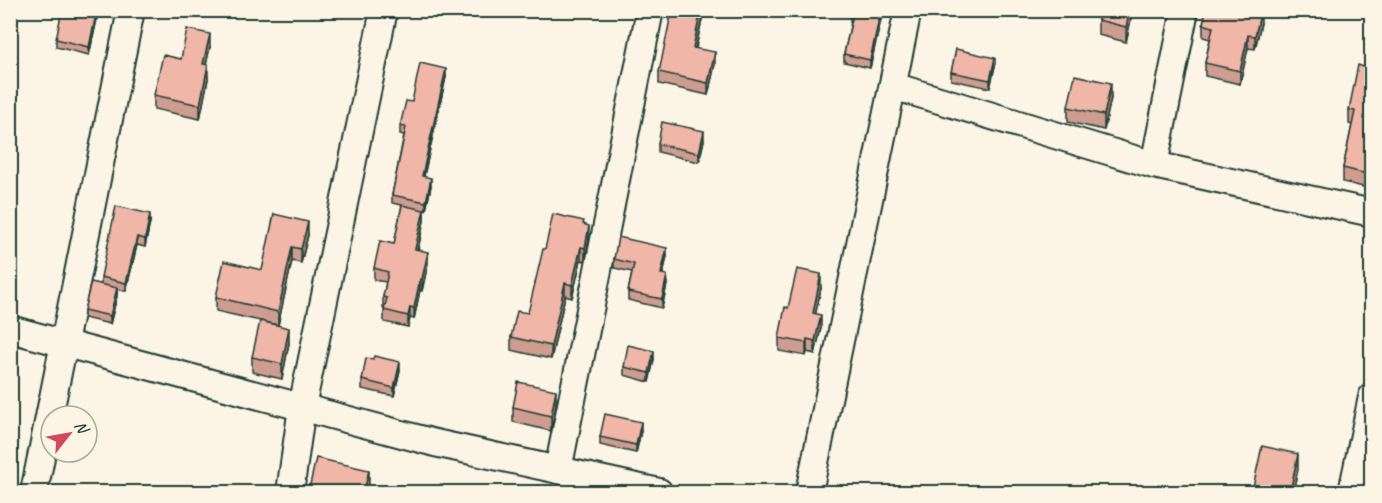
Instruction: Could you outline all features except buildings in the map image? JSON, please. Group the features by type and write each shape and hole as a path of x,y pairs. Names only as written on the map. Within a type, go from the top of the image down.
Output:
{"street":[{"path":"34,492 131,10"},
{"path":"290,492 302,407 384,10"},
{"path":"558,470 650,10"},
{"path":"809,492 908,10"},
{"path":"1154,165 1185,10"},
{"path":"893,86 1154,165 1371,213"},
{"path":"10,329 435,443 659,492"},
{"path":"1352,492 1371,397"}]}
